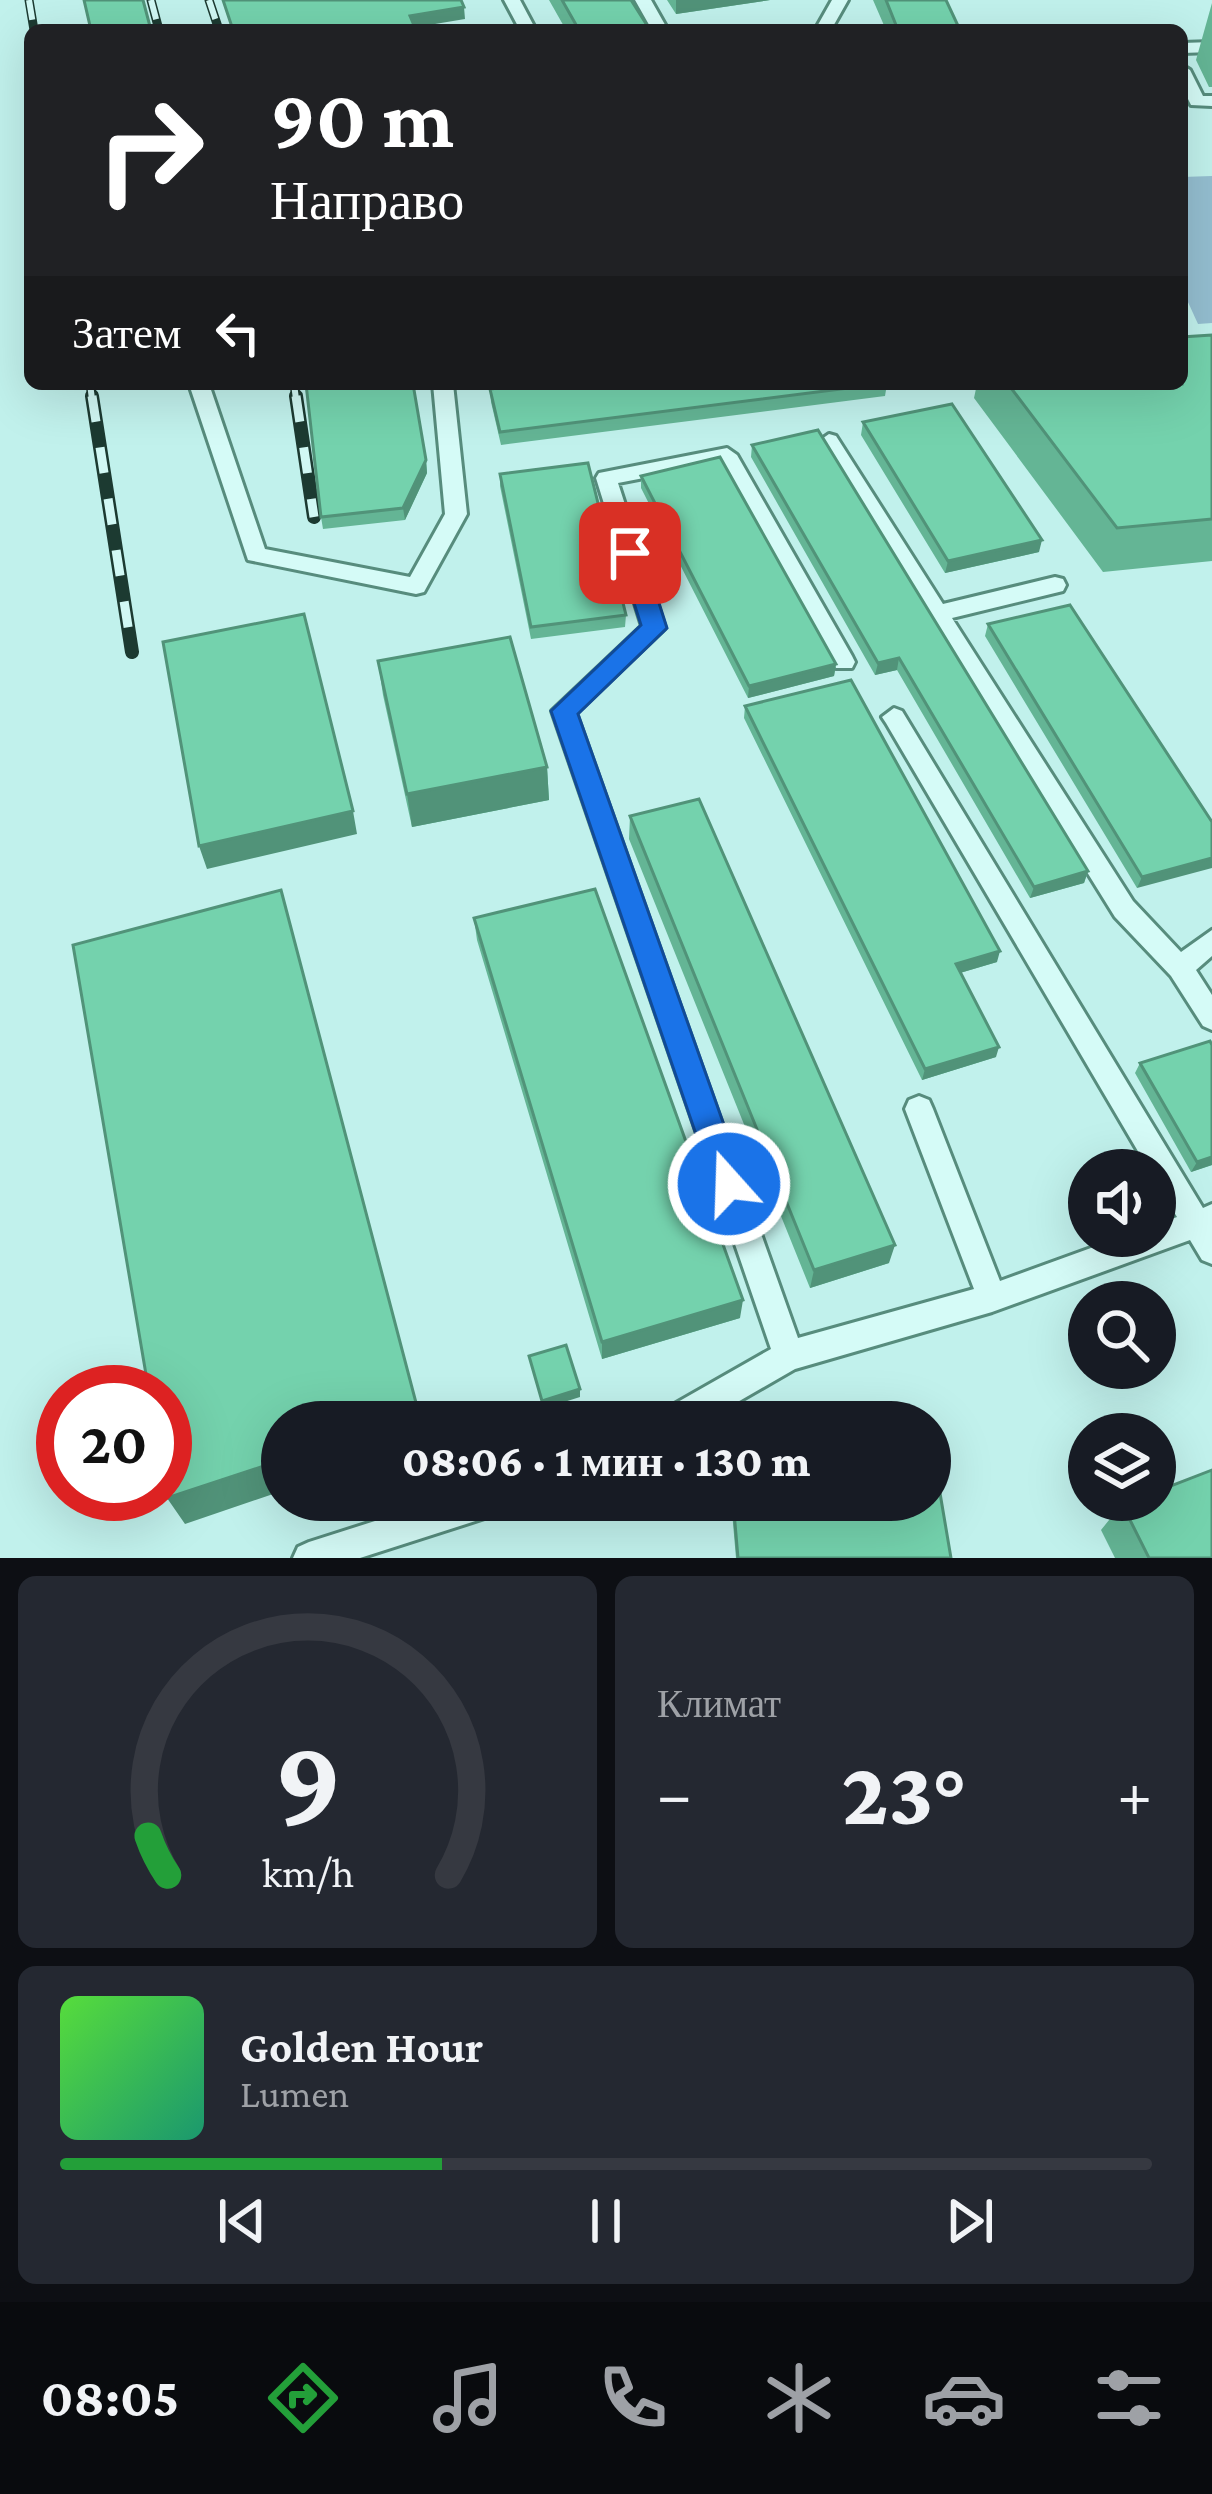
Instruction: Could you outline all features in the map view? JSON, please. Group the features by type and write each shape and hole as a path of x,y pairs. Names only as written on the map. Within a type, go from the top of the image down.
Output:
{"lane":[{"path":"1188,82 1197,101 1212,101"},
{"path":"202,390 256,555 416,586 456,514 444,390"},
{"path":"829,441 1124,909 1180,968 1212,1018"},
{"path":"789,1356 564,711 654,628 606,478 727,455 844,662"},
{"path":"940,613 1055,584"},
{"path":"711,1401 789,1356 1208,1231 894,717"},
{"path":"1180,968 1212,941"},
{"path":"919,1109 992,1298"},
{"path":"309,1558 425,1521"}],"shaded area":[{"path":"1212,176 1212,323 1198,324 1188,302 1188,177"}],"building":[{"path":"84,0 143,0 149,24 90,24"},
{"path":"223,0 461,0 464,7 410,16 413,24 231,24"},
{"path":"562,0 631,0 646,24 576,24"},
{"path":"886,0 946,0 957,24 896,24"},
{"path":"1212,335 1212,519 1117,528 1013,390 1188,390 1188,337"},
{"path":"307,390 414,390 426,460 403,508 321,517"},
{"path":"490,390 832,390 500,432"},
{"path":"952,404 1042,540 948,561 863,422"},
{"path":"818,430 1088,871 1034,887 899,658 878,663 752,445"},
{"path":"720,457 836,664 749,686 641,476"},
{"path":"588,463 626,615 531,627 500,474"},
{"path":"1070,605 1212,822 1212,858 1142,877 988,624"},
{"path":"304,614 353,811 199,846 163,642"},
{"path":"510,637 547,767 407,794 378,661"},
{"path":"851,680 1000,951 956,964 999,1047 925,1069 745,706"},
{"path":"699,799 895,1245 814,1270 630,816"},
{"path":"595,889 743,1300 602,1342 474,918"},
{"path":"281,890 416,1401 261,1401 261,1467 192,1490 192,1365 144,1365 73,945"},
{"path":"1210,1041 1212,1157 1197,1162 1140,1063"},
{"path":"566,1345 580,1389 542,1401 529,1356"},
{"path":"1212,1470 1212,1558 1149,1558 1130,1521 1176,1521 1176,1484"},
{"path":"735,1521 945,1521 951,1558 738,1558"}],"railway":[{"path":"29,0 33,24"},
{"path":"151,0 157,24"},
{"path":"209,0 217,24"},
{"path":"91,390 92,399"},
{"path":"295,390 296,399"},
{"path":"92,396 132,652"},
{"path":"296,396 314,517"}],"route":[{"path":"630,553 654,628 564,711 729,1184"}]}
